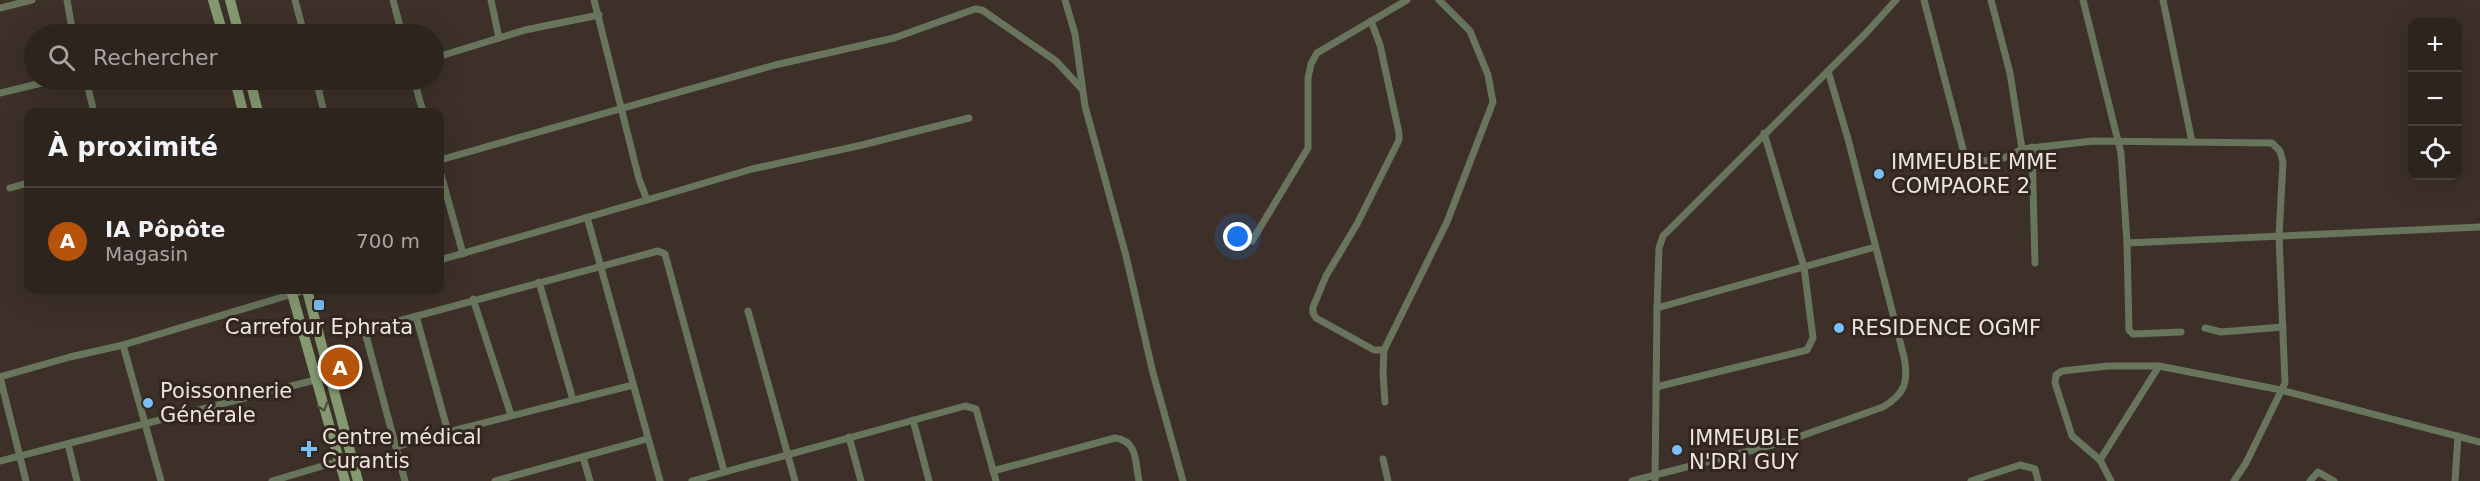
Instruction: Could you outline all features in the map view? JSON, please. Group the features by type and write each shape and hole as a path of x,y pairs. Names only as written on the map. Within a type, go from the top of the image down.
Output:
{"main road":[{"path":"213,0 220,24"},
{"path":"230,0 236,24"},
{"path":"238,90 242,108"},
{"path":"252,90 257,108"},
{"path":"292,294 345,481"},
{"path":"308,294 358,481"}],"street":[{"path":"0,8 32,0"},
{"path":"67,0 71,24"},
{"path":"295,0 301,24"},
{"path":"393,0 399,24"},
{"path":"491,0 500,38"},
{"path":"594,0 646,200"},
{"path":"1065,0 1075,34 1081,88 1126,256 1153,373 1183,481"},
{"path":"1252,241 1308,148 1307,86 1317,53 1407,0"},
{"path":"1385,402 1384,350 1447,222 1493,102 1488,75 1470,31 1439,0"},
{"path":"1655,477 1657,308 1659,248 1663,236 1896,0"},
{"path":"1924,0 1964,153 1971,159 1989,161 2032,147 2093,141 2272,143 2280,151 2283,162 2279,236 2285,375 2281,390 2246,463 2234,481"},
{"path":"1992,0 2010,73 2022,149"},
{"path":"2083,0 2124,172 2129,330 2133,334 2181,332"},
{"path":"2163,0 2192,142"},
{"path":"444,158 621,107 775,66 894,38 975,9 982,10 1056,61 1081,88"},
{"path":"444,55 525,30 598,15"},
{"path":"1371,21 1380,45 1400,133 1399,140 1357,224 1326,276 1312,307 1312,313 1316,318 1374,350 1384,350"},
{"path":"1632,481 1655,477 1784,442 1883,407 1896,399 1902,391 1906,370 1892,304 1828,71"},
{"path":"0,93 24,87"},
{"path":"88,90 93,108"},
{"path":"318,90 323,108"},
{"path":"417,90 422,108"},
{"path":"444,259 752,169 862,145 969,118"},
{"path":"1656,387 1807,350 1813,338 1804,267 1764,133"},
{"path":"2032,147 2035,263"},
{"path":"10,188 24,184"},
{"path":"444,185 463,254"},
{"path":"588,217 660,481"},
{"path":"2127,243 2480,227"},
{"path":"1657,308 1875,247"},
{"path":"405,481 365,332 473,299 658,251 665,254 724,471"},
{"path":"539,282 573,400"},
{"path":"26,481 0,377 123,345 285,294"},
{"path":"473,299 511,415"},
{"path":"748,311 795,481"},
{"path":"416,316 448,432"},
{"path":"2205,328 2221,332 2283,327"},
{"path":"123,345 160,481"},
{"path":"2111,481 2100,460 2072,436 2058,393 2056,375 2062,371 2108,366 2159,366 2281,390 2480,442"},
{"path":"2100,460 2159,366"},
{"path":"0,461 315,380"},
{"path":"396,447 511,415 633,385"},
{"path":"692,481 965,406 976,409 996,481"},
{"path":"913,420 929,481"},
{"path":"2455,481 2458,436"},
{"path":"849,437 861,481"},
{"path":"993,471 1115,438 1126,439 1131,445 1139,481"},
{"path":"495,481 522,477 647,439"},
{"path":"68,444 77,481"},
{"path":"584,457 590,481"},
{"path":"1383,459 1388,481"},
{"path":"272,481 339,461"},
{"path":"1971,481 2020,465 2035,469 2038,481"},
{"path":"2310,481 2318,472 2334,481"}],"place":[{"name":"IMMEUBLE MME COMPAORE 2","path":"1879,174"},
{"name":"Carrefour Ephrata","path":"319,305"},
{"name":"RESIDENCE OGMF","path":"1839,328"},
{"name":"IA Pôpôte","path":"340,367"},
{"name":"Poissonnerie Générale","path":"148,403"},
{"name":"Centre médical Curantis","path":"309,449"},
{"name":"IMMEUBLE N'DRI GUY","path":"1677,450"}]}
